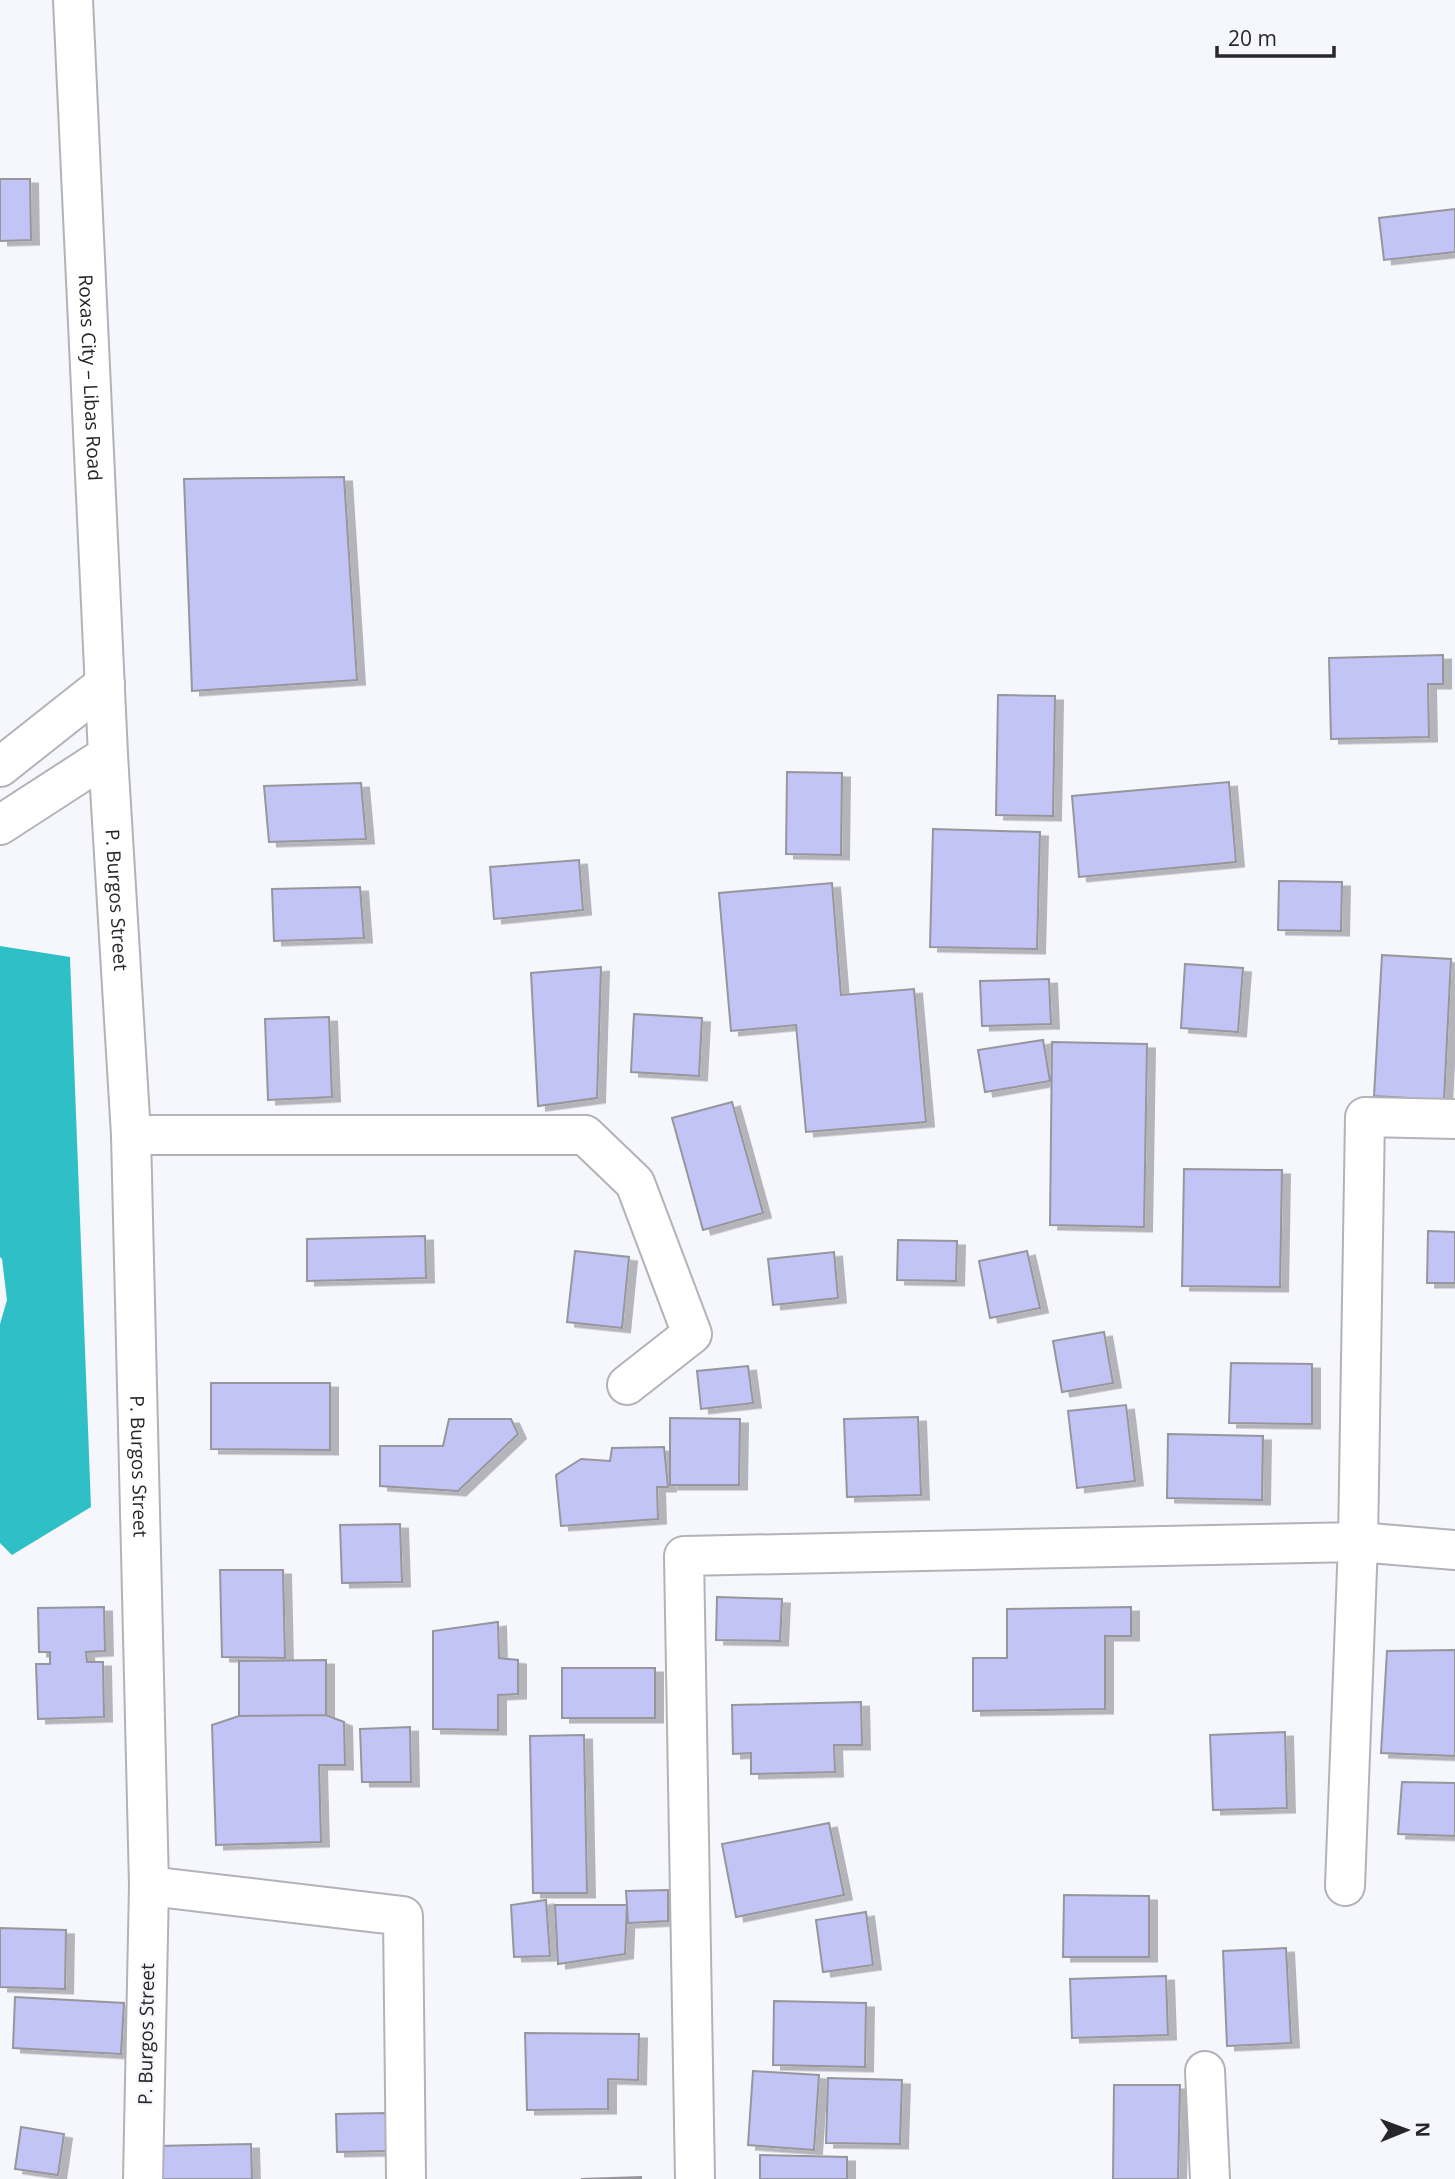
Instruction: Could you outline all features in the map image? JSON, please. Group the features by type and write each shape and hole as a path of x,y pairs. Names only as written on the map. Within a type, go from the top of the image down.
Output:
{"street":[{"name":"Roxas City – Libas Road","path":"73,0 108,755"},
{"path":"0,766 105,684"},
{"path":"0,825 108,755"},
{"name":"P. Burgos Street","path":"108,755 131,1135 149,1885 143,2179"},
{"path":"1345,1886 1358,1542 1365,1117 1455,1119"},
{"path":"131,1135 585,1135 635,1182 692,1334 626,1385"},
{"path":"695,2179 684,1556 1358,1542 1455,1550"},
{"path":"149,1885 403,1916 406,2179"},
{"path":"1205,2071 1210,2179"}],"water":[{"path":"0,946 70,957 91,1507 12,1555 0,1543 0,1324 7,1300 0,1257"}],"building":[{"path":"0,179 30,179 31,240 0,241"},
{"path":"1455,209 1455,252 1384,260 1379,218"},
{"path":"344,477 357,680 192,691 184,479"},
{"path":"1443,655 1443,684 1428,684 1429,737 1331,739 1329,658"},
{"path":"998,695 1055,696 1053,816 996,815"},
{"path":"787,772 842,773 841,855 786,854"},
{"path":"1229,782 1236,862 1079,877 1072,796"},
{"path":"361,783 366,839 269,842 264,786"},
{"path":"933,829 1040,832 1037,949 930,947"},
{"path":"579,860 583,910 494,919 490,867"},
{"path":"1279,881 1342,882 1341,931 1278,930"},
{"path":"832,883 841,995 914,989 926,1122 806,1132 796,1025 731,1031 719,893"},
{"path":"360,887 364,938 274,941 272,889"},
{"path":"1382,955 1451,959 1444,1100 1374,1096"},
{"path":"1185,964 1243,968 1238,1032 1181,1028"},
{"path":"601,967 597,1098 538,1106 531,973"},
{"path":"1049,979 1051,1024 982,1026 980,981"},
{"path":"634,1014 702,1018 699,1076 631,1072"},
{"path":"329,1017 332,1097 268,1100 265,1019"},
{"path":"1043,1040 1050,1081 985,1092 978,1050"},
{"path":"1052,1042 1147,1044 1144,1227 1050,1225"},
{"path":"732,1102 763,1213 703,1230 672,1118"},
{"path":"1184,1169 1282,1170 1280,1287 1182,1286"},
{"path":"1428,1231 1455,1232 1455,1283 1427,1283"},
{"path":"425,1236 426,1278 307,1281 307,1239"},
{"path":"898,1240 957,1241 956,1281 897,1280"},
{"path":"575,1251 629,1257 622,1328 567,1322"},
{"path":"1027,1251 1040,1308 990,1318 979,1261"},
{"path":"834,1252 838,1298 773,1305 768,1259"},
{"path":"1104,1332 1113,1383 1062,1392 1053,1341"},
{"path":"1231,1363 1312,1364 1312,1424 1229,1423"},
{"path":"748,1366 753,1403 701,1409 697,1371"},
{"path":"211,1383 330,1383 330,1450 211,1449"},
{"path":"1126,1405 1135,1481 1077,1488 1068,1411"},
{"path":"918,1417 921,1495 847,1497 844,1419"},
{"path":"670,1418 740,1419 739,1485 670,1485"},
{"path":"449,1419 511,1419 518,1434 458,1491 380,1486 380,1446 443,1446"},
{"path":"1168,1434 1263,1436 1262,1500 1167,1498"},
{"path":"664,1447 668,1487 657,1487 658,1519 561,1526 556,1475 581,1459 610,1461 612,1448"},
{"path":"400,1524 402,1582 342,1583 340,1525"},
{"path":"220,1570 283,1570 285,1658 222,1657"},
{"path":"717,1597 782,1599 780,1641 716,1640"},
{"path":"104,1607 105,1651 86,1652 87,1662 103,1662 104,1717 38,1719 36,1664 50,1664 50,1652 39,1652 38,1608"},
{"path":"1131,1607 1131,1636 1105,1636 1105,1709 973,1711 973,1658 1007,1658 1007,1609"},
{"path":"498,1622 499,1658 518,1660 518,1694 498,1695 498,1730 433,1729 433,1631"},
{"path":"1455,1650 1455,1756 1381,1753 1387,1651"},
{"path":"326,1660 326,1715 239,1716 239,1661"},
{"path":"562,1668 655,1668 655,1718 562,1718"},
{"path":"861,1702 862,1745 834,1745 835,1772 751,1774 751,1753 733,1754 732,1705"},
{"path":"326,1715 344,1722 345,1765 319,1765 321,1842 216,1845 212,1725 239,1716"},
{"path":"410,1727 411,1782 362,1782 360,1729"},
{"path":"1285,1732 1287,1808 1213,1810 1210,1735"},
{"path":"584,1735 587,1893 533,1893 530,1736"},
{"path":"1402,1782 1455,1783 1455,1836 1398,1834"},
{"path":"829,1823 844,1895 736,1917 722,1844"},
{"path":"668,1890 668,1921 628,1923 626,1891"},
{"path":"1064,1895 1149,1896 1149,1957 1063,1957"},
{"path":"546,1900 550,1956 514,1957 511,1905"},
{"path":"555,1905 627,1905 625,1954 558,1964"},
{"path":"866,1912 873,1965 823,1972 816,1920"},
{"path":"0,1928 66,1930 65,1989 0,1987"},
{"path":"1286,1948 1291,2043 1227,2046 1223,1951"},
{"path":"1166,1976 1168,2035 1072,2038 1070,1979"},
{"path":"15,1997 124,2003 121,2054 13,2048"},
{"path":"774,2001 866,2003 865,2067 773,2065"},
{"path":"525,2033 639,2034 638,2080 608,2079 608,2109 527,2110"},
{"path":"753,2071 819,2075 814,2150 748,2145"},
{"path":"828,2078 902,2080 900,2144 826,2143"},
{"path":"1114,2085 1180,2085 1178,2179 1113,2179"},
{"path":"386,2113 387,2151 337,2152 336,2114"},
{"path":"21,2127 64,2134 58,2175 15,2169"},
{"path":"251,2144 252,2179 155,2179 155,2146"},
{"path":"760,2155 847,2157 847,2179 760,2179"},
{"path":"641,2177 641,2179 581,2179"}]}
